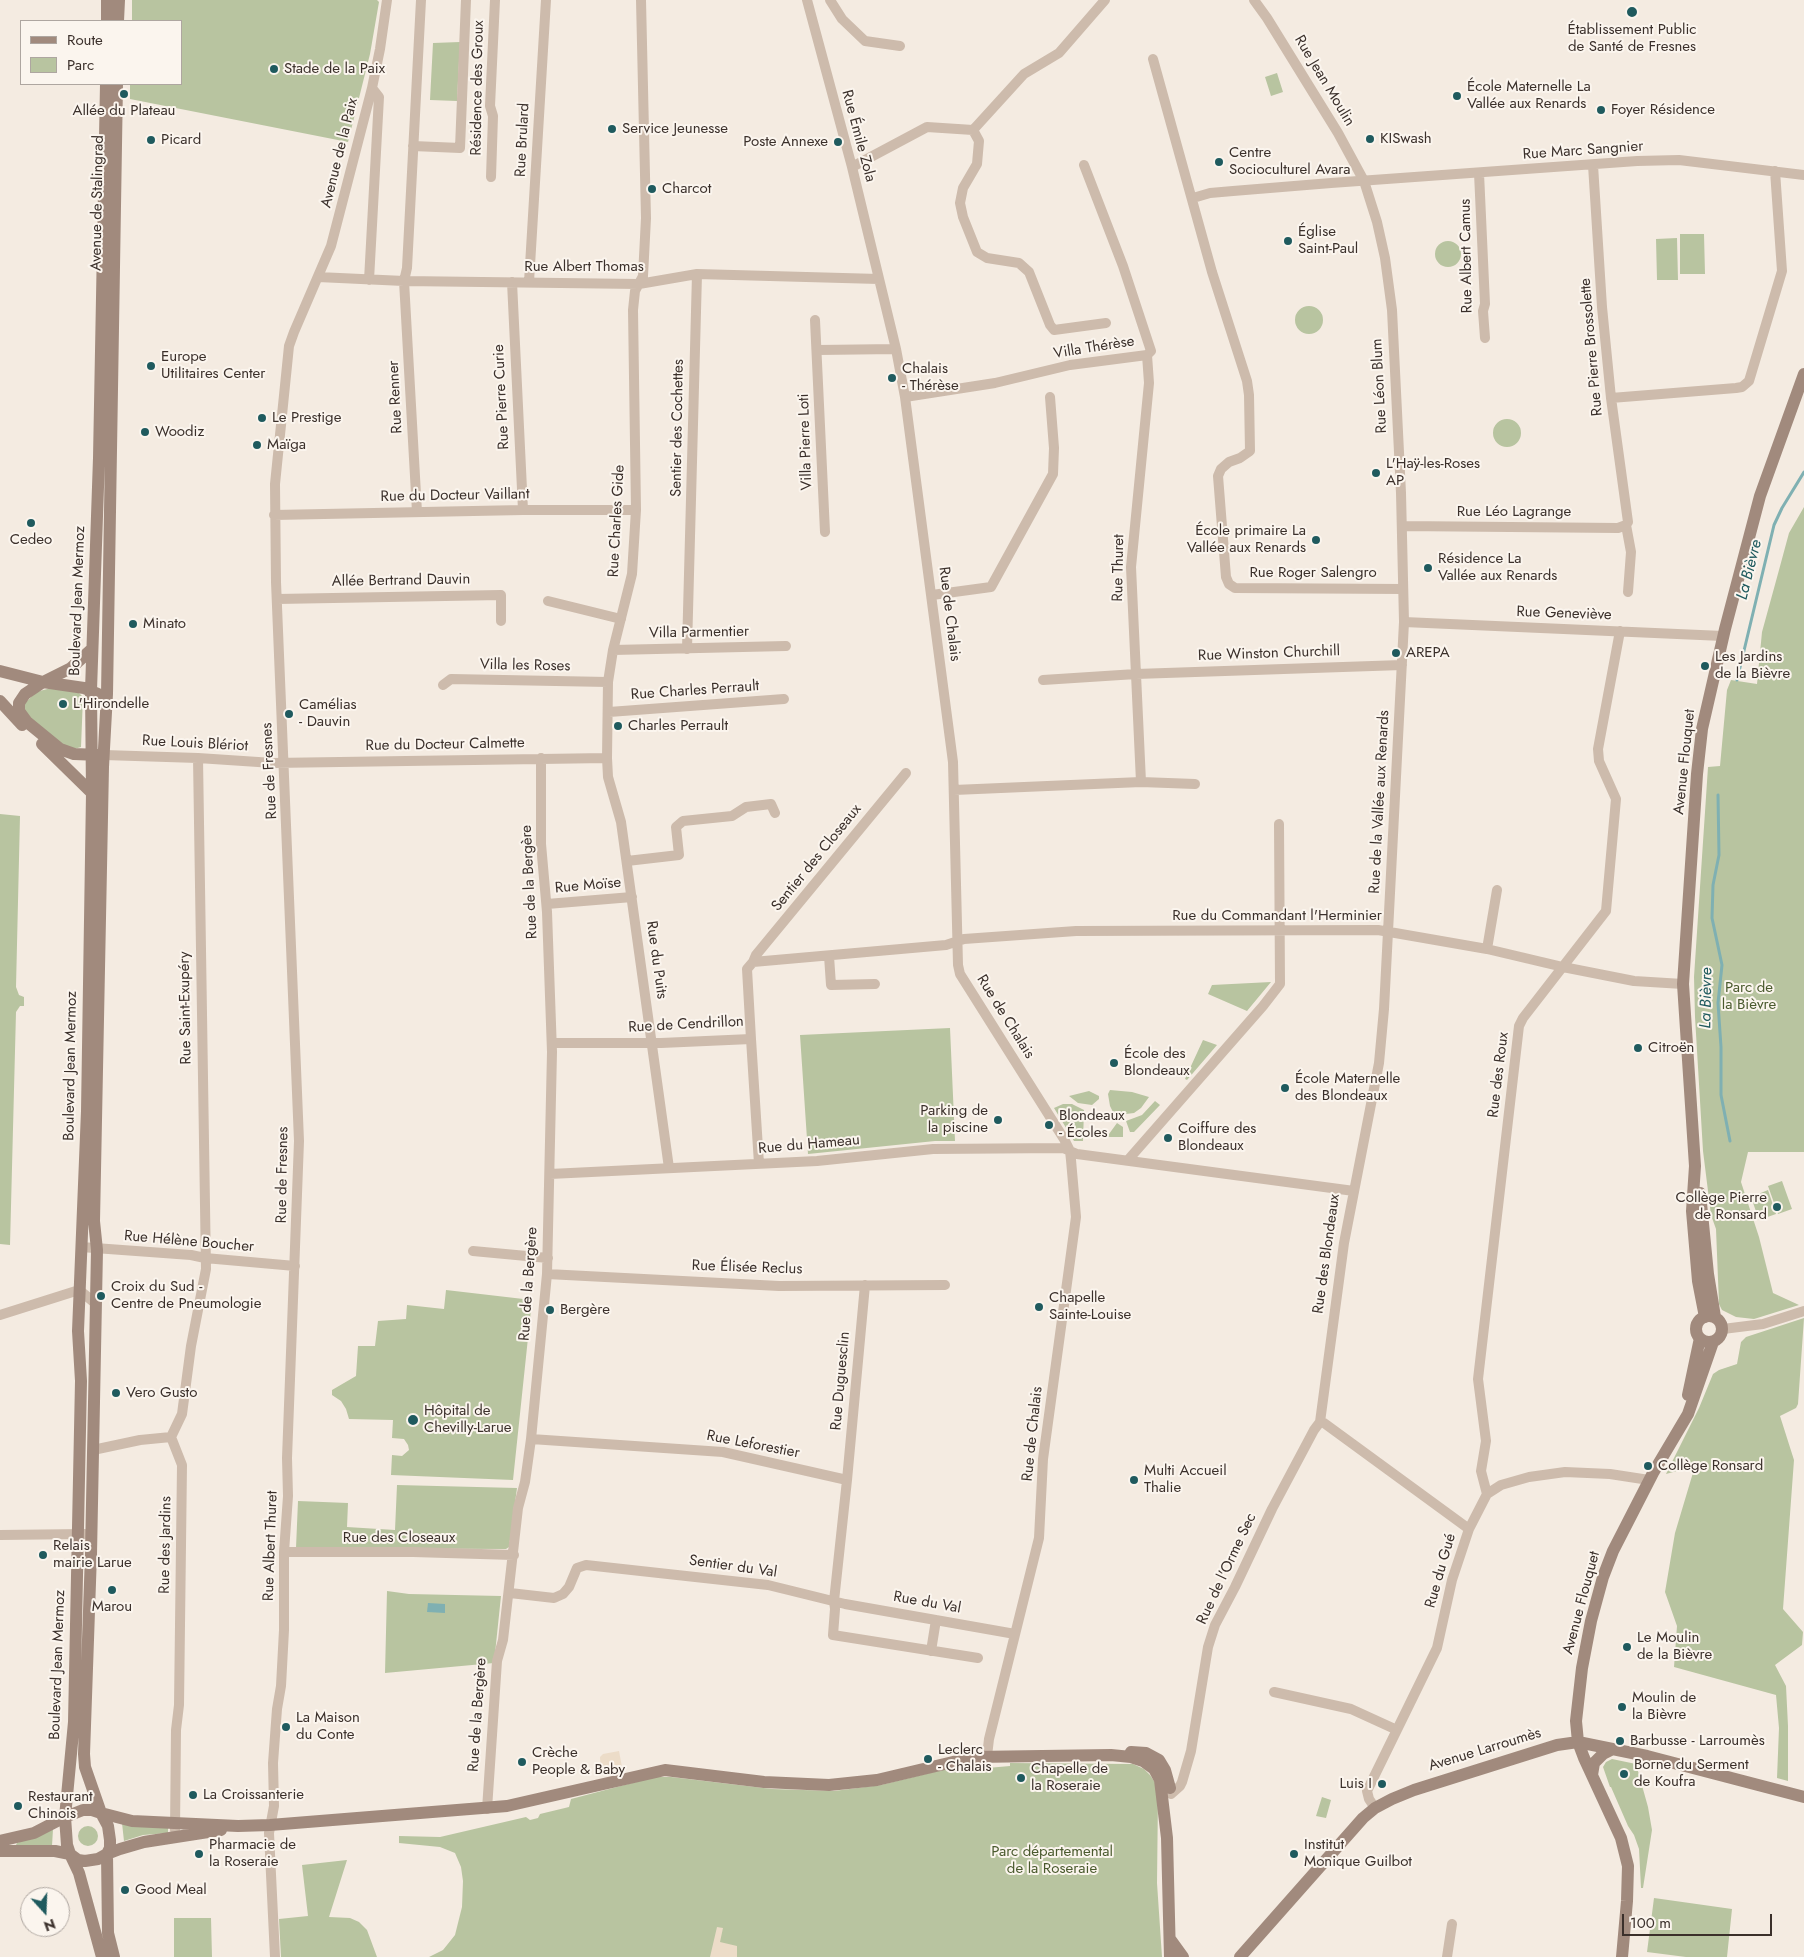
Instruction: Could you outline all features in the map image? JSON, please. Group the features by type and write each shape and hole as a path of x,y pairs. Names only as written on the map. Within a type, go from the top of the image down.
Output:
{"main road":[{"path":"107,0 107,20"},
{"path":"118,20 119,0"},
{"name":"Avenue de Stalingrad","path":"106,85 107,318"},
{"name":"Avenue de Stalingrad","path":"107,318 117,85"},
{"name":"Boulevard Jean Mermoz","path":"107,318 99,458 91,690 98,755 94,1221 96,1250 93,1450 84,1754 85,1767 109,1832 110,1848 107,1854 108,1933 114,1957"},
{"name":"Boulevard Jean Mermoz","path":"102,1957 79,1874 67,1844 65,1817 74,1722 81,1380 78,1331 87,1111 92,793 107,694 107,318"},
{"name":"Avenue Flouquet","path":"1710,1317 1701,1195 1695,1166 1683,984 1698,765 1702,729 1723,636 1760,496 1804,374"},
{"path":"92,649 71,668 43,682 25,694 19,703 19,711 22,717 38,733 66,752 98,755"},
{"path":"0,672 91,690 100,695 105,714"},
{"path":"0,701 92,793"},
{"path":"25,728 38,733 46,748"},
{"name":"Avenue Flouquet","path":"1622,1957 1628,1901 1626,1854 1622,1838 1578,1742 1576,1716 1582,1668 1591,1621 1603,1577 1624,1527 1663,1455 1688,1414 1712,1342 1721,1337 1723,1329 1721,1322 1710,1317"},
{"name":"Avenue Flouquet","path":"1663,1455 1688,1395 1700,1338 1696,1332 1697,1324 1710,1317"},
{"path":"1700,1338 1706,1342 1712,1342"},
{"name":"Avenue Larroumès","path":"1240,1957 1350,1832 1375,1808 1414,1790 1554,1746 1578,1742 1613,1749 1804,1797"},
{"path":"1592,1775 1594,1763 1603,1754 1613,1749"},
{"path":"1111,1755 1130,1752 1146,1753 1159,1760 1165,1770 1172,1794 1167,1838"},
{"path":"0,1840 34,1832 83,1810 92,1810 132,1821 238,1826 270,1825 487,1808 530,1801 656,1770 675,1770 764,1782 829,1785 877,1780 970,1757 1111,1755 1131,1757 1143,1761 1154,1769 1160,1780 1167,1838 1170,1957"},
{"path":"0,1851 55,1851 70,1854 78,1860 85,1861 98,1859 107,1854 144,1842 238,1826"},
{"path":"1170,1939 1183,1957"}],"street":[{"name":"Avenue de la Paix","path":"317,279 331,246 372,88 387,0"},
{"path":"404,281 407,268 421,0"},
{"name":"Résidence des Groux","path":"413,146 460,148 466,0"},
{"name":"Résidence des Groux","path":"491,177 493,116 490,106 495,0"},
{"name":"Rue Brulard","path":"529,282 546,0"},
{"name":"Rue Charles Gide","path":"607,758 608,682 613,650 632,574 636,510 633,310 635,291 643,276 646,218 641,0"},
{"name":"Rue Émile Zola","path":"807,0 852,167 879,279"},
{"path":"830,0 842,19 865,41 900,46"},
{"path":"973,130 1024,74 1059,53 1105,0"},
{"name":"Rue Jean Moulin","path":"1254,0 1316,95 1364,181"},
{"path":"1153,58 1193,198"},
{"path":"369,280 379,97 372,88"},
{"path":"852,167 927,127 973,130"},
{"path":"973,130 979,141 977,164 963,188 960,203 963,217 977,252 987,258 1020,263 1029,272 1050,325 1054,330 1106,323"},
{"name":"Rue Marc Sangnier","path":"1193,198 1210,193 1239,190 1680,160 1804,175"},
{"name":"Villa Thérèse","path":"905,397 994,383 1070,365 1147,354 1151,351 1123,266 1084,165"},
{"name":"Rue Pierre Brossolette","path":"1593,165 1602,306 1611,398 1631,552 1628,592"},
{"path":"1611,398 1736,388 1742,387 1749,381 1782,271 1775,171"},
{"name":"Rue Albert Camus","path":"1479,173 1485,338"},
{"name":"Rue Léon Blum","path":"1364,181 1385,258 1392,310 1402,526 1404,622"},
{"name":"Rue Roger Salengro","path":"1193,198 1212,272 1247,381 1249,395 1250,451 1221,468 1218,476 1226,577 1229,584 1235,588 1403,589"},
{"name":"Rue Albert Thomas","path":"317,279 639,284 696,274 879,279"},
{"name":"Sentier des Cochettes","path":"687,649 696,274"},
{"name":"Rue de Fresnes","path":"295,1266 299,1141 274,515 276,466 289,346 317,279"},
{"name":"Rue de Chalais","path":"879,279 896,349 905,397 953,762 958,965 960,974 1070,1151 1076,1217 1045,1442 1039,1538 986,1756"},
{"name":"Rue Renner","path":"404,281 417,512"},
{"name":"Rue Pierre Curie","path":"512,282 523,510"},
{"name":"Villa Pierre Loti","path":"815,320 818,350 825,532"},
{"path":"818,350 896,349"},
{"name":"Rue Thuret","path":"1141,782 1131,567 1149,383 1147,354"},
{"path":"932,595 991,587 1053,474 1054,448 1050,397"},
{"name":"Rue du Docteur Vaillant","path":"274,515 523,510 636,510"},
{"name":"Rue Léo Lagrange","path":"1402,526 1618,528 1626,525"},
{"name":"Allée Bertrand Dauvin","path":"277,599 501,594 501,620"},
{"path":"548,601 621,619"},
{"name":"Rue Geneviève","path":"1404,622 1723,636"},
{"name":"Rue de la Vallée aux Renards","path":"1354,1190 1379,1063 1388,932 1404,622"},
{"name":"Rue des Roux","path":"1487,1494 1481,1471 1486,1441 1478,1379 1519,1026 1523,1018 1604,914 1607,906 1616,799 1599,761 1598,749 1620,631"},
{"name":"Villa Parmentier","path":"613,650 786,646"},
{"name":"Rue Winston Churchill","path":"1043,680 1136,674 1402,665"},
{"name":"Villa les Roses","path":"442,685 451,679 608,682"},
{"name":"Rue Charles Perrault","path":"609,712 784,699"},
{"name":"Rue Louis Blériot","path":"98,755 284,763"},
{"name":"Rue Saint-Exupéry","path":"198,758 205,1258"},
{"name":"Rue de la Bergère","path":"487,1808 497,1661 510,1593 518,1508 525,1482 531,1439 548,1274 552,1044 547,904 541,844 541,758"},
{"name":"Rue du Docteur Calmette","path":"284,763 607,758"},
{"name":"Rue du Puits","path":"607,758 608,777 621,822 627,861 669,1168"},
{"name":"Sentier des Closeaux","path":"753,962 756,955 906,773"},
{"path":"954,790 1141,782 1195,784"},
{"path":"627,861 679,855 676,827 683,821 732,816 746,807 771,804 775,813"},
{"path":"1128,1160 1263,1006 1280,984 1279,824"},
{"path":"1487,949 1497,890"},
{"name":"Rue Moïse","path":"547,904 632,897"},
{"name":"Rue du Commandant l'Herminier","path":"957,941 1076,931 1280,930 1388,932 1487,949 1634,981 1683,984"},
{"path":"753,962 946,945 957,941"},
{"path":"829,956 831,985 875,984"},
{"name":"Rue de Cendrillon","path":"552,1044 653,1043 751,1039 747,969 753,962"},
{"path":"751,1039 759,1164"},
{"name":"Rue du Hameau","path":"550,1174 818,1161 933,1149 1056,1148 1070,1151"},
{"name":"Rue des Blondeaux","path":"1070,1151 1077,1154 1354,1190 1344,1243 1320,1422"},
{"name":"Rue Hélène Boucher","path":"81,1248 191,1255 205,1258 295,1266"},
{"path":"473,1251 548,1258"},
{"path":"93,1450 140,1440 171,1437 182,1414 191,1346 206,1269 205,1258"},
{"name":"Rue Albert Thuret","path":"275,1957 270,1825 274,1806 273,1763 277,1709 281,1686 284,1630 284,1552 288,1496 287,1458 295,1266"},
{"name":"Rue Élisée Reclus","path":"548,1274 779,1286 945,1285"},
{"name":"Rue Duguesclin","path":"847,1480 865,1285"},
{"path":"0,1315 79,1290 95,1303"},
{"path":"1723,1329 1763,1324 1804,1311"},
{"path":"1320,1422 1324,1423 1468,1529"},
{"name":"Rue de l'Orme Sec","path":"1172,1794 1182,1782 1191,1751 1208,1648 1215,1625 1272,1509 1320,1422"},
{"name":"Rue des Jardins","path":"171,1437 182,1465 179,1705 176,1730 174,1822 176,1837"},
{"name":"Rue Leforestier","path":"531,1439 722,1452 847,1480"},
{"path":"1487,1494 1501,1485 1528,1477 1565,1472 1610,1474 1649,1480"},
{"path":"847,1480 834,1600 833,1635 978,1658"},
{"name":"Rue du Gué","path":"1375,1808 1369,1799 1367,1791 1437,1648 1452,1580 1468,1529 1487,1494"},
{"path":"0,1535 91,1534"},
{"name":"Rue des Closeaux","path":"284,1552 413,1552 514,1555"},
{"name":"Sentier du Val","path":"510,1593 554,1598 563,1594 569,1587 577,1568 586,1565 768,1585 834,1600"},
{"name":"Rue du Val","path":"834,1600 845,1604 1015,1634"},
{"path":"931,1651 936,1620"},
{"path":"1274,1692 1351,1710 1397,1730"},
{"path":"1447,1957 1452,1924"}],"green space":[{"name":"Stade de la Paix","path":"132,0 377,0 379,2 370,54 348,142 130,99 130,85 182,85 182,20 132,20"},
{"path":"460,42 457,101 430,100 433,43"},
{"path":"1277,73 1283,92 1271,96 1265,77"},
{"path":"1680,234 1704,234 1705,274 1680,274"},
{"path":"1677,238 1678,280 1657,280 1656,239"},
{"path":"1448,241 1457,245 1461,254 1457,263 1448,267 1439,263 1435,254 1439,245"},
{"path":"1309,306 1319,310 1323,320 1319,330 1309,334 1299,330 1295,320 1299,310"},
{"path":"1507,419 1517,423 1521,433 1517,443 1507,447 1497,443 1493,433 1497,423"},
{"name":"Parc de la Bièvre","path":"1804,507 1804,1152 1748,1152 1741,1182 1759,1237 1773,1293 1799,1305 1754,1319 1736,1317 1722,1310 1719,1304 1716,1229 1711,1215 1703,1151 1694,977 1708,767 1720,766 1727,690 1731,680 1757,684 1762,632 1789,533"},
{"path":"51,688 79,693 83,697 81,747 74,749 65,747 29,718 24,710 25,703 36,692"},
{"path":"0,814 20,816 16,987 19,995 24,997 24,1006 20,1006 16,1012 10,1245 0,1244"},
{"path":"1271,982 1247,1011 1208,994 1212,985"},
{"path":"950,1028 955,1141 935,1141 808,1154 800,1035"},
{"path":"1203,1040 1217,1045 1187,1080 1185,1079"},
{"path":"1110,1090 1132,1092 1149,1097 1141,1108 1134,1113 1118,1115 1113,1112 1110,1106 1108,1094"},
{"path":"1089,1091 1099,1096 1099,1099 1092,1105 1078,1103 1069,1096"},
{"path":"1155,1101 1160,1105 1134,1132 1130,1132 1126,1121 1142,1115"},
{"path":"1063,1104 1072,1104 1084,1110 1083,1141 1074,1141 1054,1108"},
{"path":"1117,1123 1123,1127 1123,1137 1108,1137 1109,1134"},
{"path":"1782,1181 1792,1209 1778,1214 1768,1186"},
{"path":"1768,1190 1776,1214 1759,1220 1751,1197"},
{"path":"446,1290 532,1300 513,1480 391,1475 392,1455 402,1456 409,1450 404,1439 392,1438 393,1420 349,1419 341,1401 332,1395 332,1390 356,1376 358,1346 375,1346 378,1321 406,1319 407,1305 444,1309"},
{"path":"1804,1318 1798,1404 1796,1408 1780,1416 1794,1460 1783,1609 1803,1632 1802,1645 1775,1665 1786,1686 1788,1781 1777,1778 1779,1728 1776,1695 1674,1667 1677,1626 1665,1592 1675,1533 1695,1466 1666,1474 1699,1408 1713,1374 1737,1364 1741,1342 1746,1337"},
{"path":"397,1485 517,1488 509,1547 506,1549 296,1548 298,1501 348,1503 347,1527 395,1530"},
{"path":"387,1591 409,1594 501,1596 494,1663 385,1673"},
{"path":"1612,1759 1636,1764 1648,1807 1652,1830 1643,1888 1641,1888 1639,1849 1610,1787 1603,1767 1606,1762"},
{"name":"Parc départemental de la Roseraie","path":"1010,1763 1133,1764 1144,1769 1150,1775 1156,1784 1158,1796 1157,1883 1162,1957 429,1957 443,1950 455,1935 462,1907 463,1881 461,1867 455,1853 440,1847 399,1843 399,1836 440,1837 526,1817 530,1820 538,1818 540,1814 569,1807 571,1799 655,1777 671,1777 772,1789 834,1791 881,1785 954,1767 974,1765 976,1769 1010,1766"},
{"path":"1322,1797 1331,1800 1326,1818 1316,1816"},
{"path":"122,1823 168,1828 168,1833 143,1835 124,1841"},
{"path":"84,1826 92,1826 98,1832 98,1840 92,1846 84,1846 78,1840 78,1832"},
{"path":"53,1829 52,1846 16,1845 17,1843"},
{"path":"347,1860 329,1917 350,1918 359,1922 367,1930 377,1957 281,1957 279,1919 308,1916 302,1865"},
{"path":"1654,1898 1732,1909 1727,1957 1686,1957 1647,1952"},
{"path":"174,1918 211,1918 212,1957 174,1957"}],"shaded area":[{"path":"619,1751 622,1767 601,1772 600,1757 603,1754"},
{"path":"717,1927 723,1928 720,1942 737,1946 737,1957 710,1957"}],"water":[{"path":"428,1603 445,1604 445,1613 427,1612"}],"waterway":[{"name":"La Bièvre","path":"1737,680 1774,525 1804,472"},
{"name":"La Bièvre","path":"1718,795 1719,855 1713,885 1712,918 1722,965 1718,1003 1721,1047 1721,1095 1730,1141"}],"place":[{"name":"Établissement Public de Santé de Fresnes","path":"1632,12"},
{"name":"Stade de la Paix","path":"274,69"},
{"name":"Allée du Plateau","path":"124,94"},
{"name":"École Maternelle La Vallée aux Renards","path":"1457,96"},
{"name":"Foyer Résidence","path":"1601,110"},
{"name":"Service Jeunesse","path":"612,129"},
{"name":"KISwash","path":"1370,139"},
{"name":"Picard","path":"151,140"},
{"name":"Poste Annexe","path":"838,142"},
{"name":"Centre Socioculturel Avara","path":"1219,162"},
{"name":"Charcot","path":"652,189"},
{"name":"Église Saint-Paul","path":"1288,241"},
{"name":"Europe Utilitaires Center","path":"151,366"},
{"name":"Chalais - Thérèse","path":"892,378"},
{"name":"Le Prestige","path":"262,418"},
{"name":"Woodiz","path":"145,432"},
{"name":"Maïga","path":"257,445"},
{"name":"L'Haÿ-les-Roses AP","path":"1376,473"},
{"name":"Cedeo","path":"31,523"},
{"name":"École primaire La Vallée aux Renards","path":"1316,540"},
{"name":"Résidence La Vallée aux Renards","path":"1428,568"},
{"name":"Minato","path":"133,624"},
{"name":"AREPA","path":"1396,653"},
{"name":"Les Jardins de la Bièvre","path":"1705,666"},
{"name":"L'Hirondelle","path":"63,704"},
{"name":"Camélias - Dauvin","path":"289,714"},
{"name":"Charles Perrault","path":"618,726"},
{"name":"Citroën","path":"1638,1048"},
{"name":"École des Blondeaux","path":"1114,1063"},
{"name":"École Maternelle des Blondeaux","path":"1285,1088"},
{"name":"Parking de la piscine","path":"998,1120"},
{"name":"Blondeaux - Écoles","path":"1049,1125"},
{"name":"Coiffure des Blondeaux","path":"1168,1138"},
{"name":"Collège Pierre de Ronsard","path":"1777,1207"},
{"name":"Croix du Sud - Centre de Pneumologie","path":"101,1296"},
{"name":"Chapelle Sainte-Louise","path":"1039,1307"},
{"name":"Bergère","path":"550,1310"},
{"name":"Vero Gusto","path":"116,1393"},
{"name":"Hôpital de Chevilly-Larue","path":"413,1420"},
{"name":"Collège Ronsard","path":"1648,1466"},
{"name":"Multi Accueil Thalie","path":"1134,1480"},
{"name":"Relais mairie Larue","path":"43,1555"},
{"name":"Marou","path":"112,1590"},
{"name":"Le Moulin de la Bièvre","path":"1627,1647"},
{"name":"Moulin de la Bièvre","path":"1622,1707"},
{"name":"La Maison du Conte","path":"286,1727"},
{"name":"Barbusse - Larroumès","path":"1620,1741"},
{"name":"Leclerc - Chalais","path":"928,1759"},
{"name":"Crèche People & Baby","path":"522,1762"},
{"name":"Borne du Serment de Koufra","path":"1624,1774"},
{"name":"Chapelle de la Roseraie","path":"1021,1778"},
{"name":"Luis I","path":"1382,1784"},
{"name":"La Croissanterie","path":"193,1795"},
{"name":"Restaurant Chinois","path":"18,1806"},
{"name":"Pharmacie de la Roseraie","path":"199,1854"},
{"name":"Institut Monique Guilbot","path":"1294,1854"},
{"name":"Good Meal","path":"125,1890"}]}
